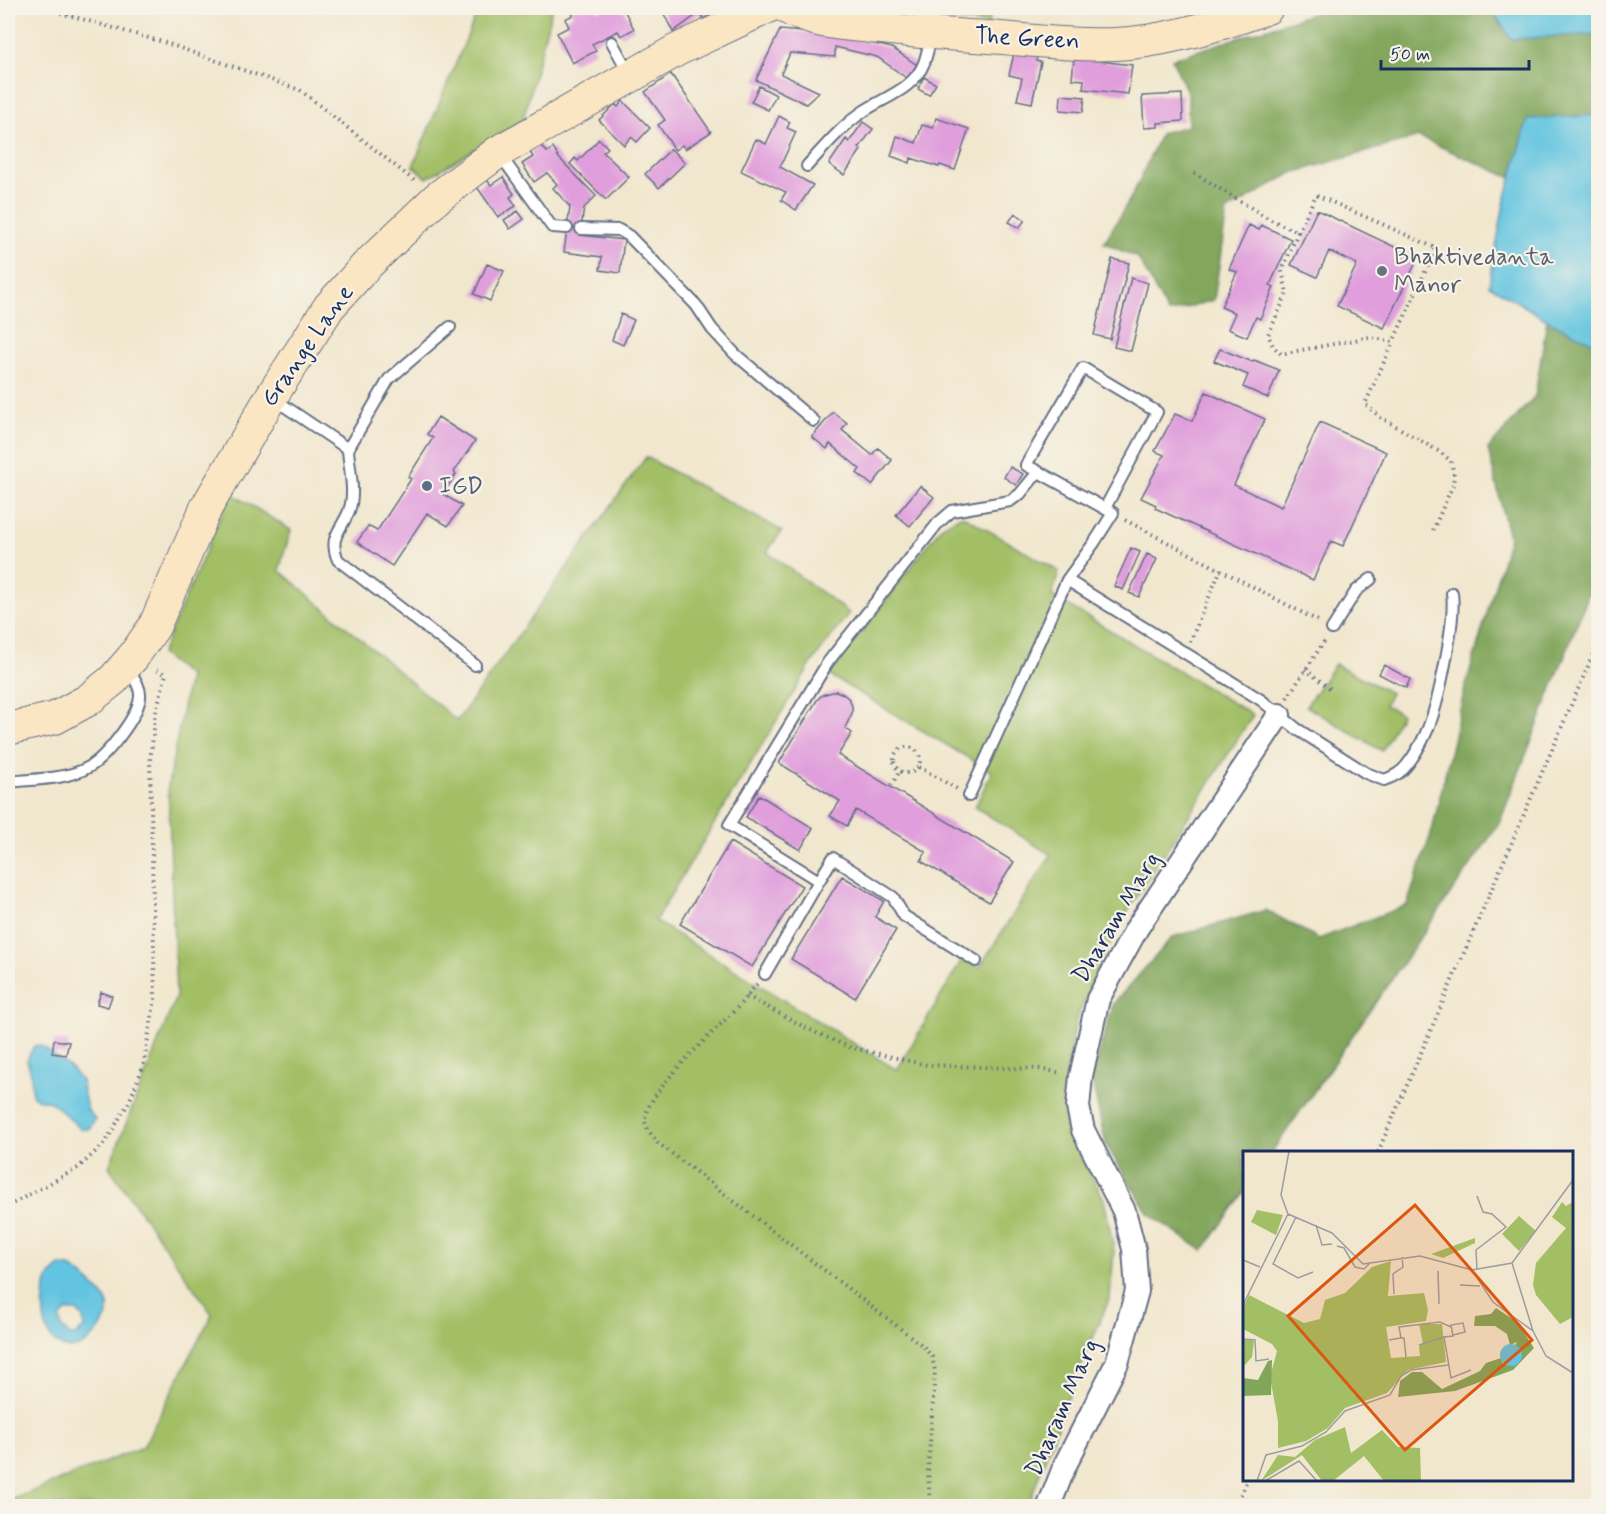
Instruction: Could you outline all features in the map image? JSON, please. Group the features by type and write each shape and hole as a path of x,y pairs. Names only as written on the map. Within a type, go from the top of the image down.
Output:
{"street":[{"name":"Grange Lane","path":"8,729 55,718 88,700 113,680 130,662 154,627 206,508 271,397 329,307 366,266 437,198 498,152 677,50 766,8"},
{"name":"The Green","path":"787,8 800,16 817,20 932,33 1117,44 1179,34 1267,8"},
{"name":"Dharam Marg","path":"1049,1506 1065,1465 1117,1363 1137,1292 1134,1249 1124,1211 1083,1130 1078,1107 1081,1076 1098,999 1132,938 1279,715"}],"lane":[{"path":"807,166 838,132 864,111 896,94 910,83 924,63 932,33"},
{"path":"612,42 630,76"},
{"path":"498,152 552,227 567,228"},
{"path":"581,229 619,230 628,236 696,305 712,329 735,354 814,422"},
{"path":"450,327 389,380 348,449 353,495 349,511 334,538 333,549 338,560 475,665"},
{"path":"969,796 1067,579 1094,543 1157,412 1083,368 1026,465 1109,511"},
{"path":"271,397 348,449"},
{"path":"819,881 729,825 828,662 938,523 952,511 1010,501 1020,494 1038,472"},
{"path":"1067,579 1261,700 1297,729 1375,777 1384,780 1399,773 1426,733 1445,657 1453,603 1452,593"},
{"path":"1332,629 1356,591 1371,579"},
{"path":"8,783 64,775 89,767 103,755 130,722 140,699 139,688 130,662"},
{"path":"765,974 833,858 893,897 904,916 976,961"}],"path":[{"path":"43,8 163,42 300,90 437,198"},
{"path":"66,15 76,8"},
{"path":"1194,173 1271,220 1298,232"},
{"path":"1393,342 1370,337 1281,354 1268,335 1287,292 1282,271 1316,195 1436,248 1365,404 1380,417 1451,461 1454,475 1453,485 1433,530"},
{"path":"1109,511 1332,629 1290,692 1279,715"},
{"path":"1185,653 1221,569"},
{"path":"1378,1151 1599,643"},
{"path":"8,1206 78,1168 105,1143 129,1101 143,1067 155,999 150,760 156,712 166,674 130,662"},
{"path":"1305,669 1332,690"},
{"path":"909,746 919,753 921,758 919,767 911,772 900,771 894,761 898,750 909,746"},
{"path":"919,767 969,796"},
{"path":"891,785 900,771"},
{"path":"765,974 652,1100 645,1118 648,1130 658,1143 923,1346 932,1357 935,1371 928,1471 930,1506"},
{"path":"747,996 810,1030 849,1047 927,1065 1039,1069 1081,1076"},
{"path":"1236,1506 1245,1481"}],"green space":[{"path":"479,8 552,8 523,120 427,178 413,166"},
{"path":"935,8 988,8 989,24 882,14"},
{"path":"1330,8 1480,8 1490,9 1511,39 1598,34 1598,115 1528,119 1511,178 1419,137 1292,173 1227,211 1214,300 1168,313 1138,258 1104,243 1133,194 1161,133 1188,126 1188,94 1172,59"},
{"path":"1547,320 1598,345 1598,570 1499,824 1273,1151 1243,1151 1243,1193 1203,1251 1149,1214 1106,1145 1091,1076 1114,1003 1173,937 1266,910 1319,939 1407,905 1432,831 1464,692 1509,538 1488,449 1535,396"},
{"path":"646,457 782,531 767,552 849,613 811,664 655,921 897,1070 963,958 979,968 1051,855 975,807 992,772 829,675 942,526 962,515 1059,571 1052,596 1253,715 1117,928 1076,1020 1062,1095 1066,1128 1104,1199 1114,1251 1110,1297 1065,1405 1028,1506 8,1506 8,1501 143,1447 212,1314 109,1167 176,997 168,786 189,676 161,654 231,493 291,530 279,570 457,721"},
{"path":"1335,664 1391,693 1385,705 1401,714 1382,751 1306,706"}],"water":[{"path":"1491,8 1598,8 1598,34 1511,39"},
{"path":"1598,115 1598,345 1547,320 1489,285 1504,204 1528,119"},
{"path":"40,1045 72,1069 81,1081 87,1109 95,1119 89,1129 81,1129 51,1102 37,1099 32,1095 31,1073 27,1060 34,1046"},
{"path":"60,1266 70,1267 78,1273 105,1298 108,1305 107,1314 99,1330 79,1347 63,1347 55,1342 50,1336 45,1321 46,1286 49,1277","holes":["67,1311 77,1311 83,1318 84,1328 76,1335 69,1335 61,1327 60,1318"]}],"building":[{"path":"569,8 596,8 598,11 606,8 623,8 634,29 621,36 618,31 592,44 596,51 572,63 557,33 569,27 565,19 573,15"},
{"path":"661,8 720,8 704,19 699,13 673,32"},
{"path":"780,30 836,35 892,48 917,65 908,79 877,57 835,47 835,57 790,53 781,74 819,92 806,104 756,80"},
{"path":"1015,49 1038,54 1036,61 1041,62 1032,103 1017,100 1022,78 1009,75"},
{"path":"1074,58 1132,65 1128,94 1083,89 1084,80 1072,79"},
{"path":"671,74 711,132 685,149 682,145 675,150 658,125 665,120 645,92"},
{"path":"924,77 936,84 929,95 918,89"},
{"path":"759,86 776,95 768,110 751,102"},
{"path":"1182,94 1183,121 1158,123 1158,127 1144,128 1142,96"},
{"path":"1061,95 1085,97 1083,112 1060,110"},
{"path":"623,101 650,128 637,142 631,137 624,145 599,120 615,104 618,107"},
{"path":"779,116 790,122 787,128 796,132 780,167 813,185 796,210 781,200 786,192 741,171 756,139 766,144"},
{"path":"936,118 969,129 955,170 911,158 910,163 891,156 897,136 916,143 922,125 933,128"},
{"path":"863,122 873,129 844,175 829,164 846,139 849,142"},
{"path":"599,139 608,148 603,152 629,177 606,200 570,164 575,158 578,161"},
{"path":"540,145 547,152 553,148 559,158 596,196 584,208 580,235 624,240 620,273 600,270 602,257 564,252 570,207 553,188 557,184 547,173 534,182 522,164 533,157 530,152"},
{"path":"671,149 685,163 659,188 645,174"},
{"path":"503,177 514,194 510,197 516,206 498,217 477,187 487,180 491,185"},
{"name":"Bhaktivedanta Manor","path":"1317,210 1418,258 1384,328 1337,306 1357,264 1329,251 1317,277 1291,265"},
{"path":"518,211 524,219 510,229 504,220"},
{"path":"1015,213 1025,220 1019,228 1009,222"},
{"path":"1249,225 1259,230 1261,225 1291,239 1270,285 1274,287 1260,319 1256,317 1247,337 1228,329 1235,313 1221,307 1237,272 1229,269"},
{"path":"1112,259 1129,263 1110,339 1094,335"},
{"path":"487,264 504,271 490,301 474,294"},
{"path":"1131,278 1148,283 1131,351 1114,347"},
{"path":"621,314 634,320 623,345 612,340"},
{"path":"1220,349 1279,370 1268,398 1243,387 1248,375 1214,361"},
{"path":"1206,392 1265,419 1234,485 1281,507 1320,422 1386,452 1343,546 1331,541 1313,580 1155,508 1156,505 1141,498 1164,455 1155,451 1175,414 1192,421"},
{"path":"833,412 847,423 842,430 872,455 878,448 892,460 872,485 857,473 860,469 830,444 827,449 812,437"},
{"name":"IGD","path":"438,417 475,441 454,472 456,474 443,494 462,506 448,526 427,513 392,566 357,542 368,526 377,531 411,479 408,477 433,438 427,434"},
{"path":"1010,467 1023,474 1016,485 1004,477"},
{"path":"920,486 934,497 910,526 896,515"},
{"path":"1131,548 1140,552 1123,590 1114,586"},
{"path":"1147,554 1157,559 1139,597 1129,593"},
{"path":"1384,665 1410,679 1406,688 1379,674"},
{"path":"836,691 849,699 852,706 852,713 845,728 852,733 838,755 1014,862 989,902 921,861 926,852 856,810 847,826 830,816 840,801 779,763 817,700 822,695"},
{"path":"759,795 813,828 800,850 746,817"},
{"path":"730,842 802,886 752,967 680,924"},
{"path":"842,876 884,901 875,917 896,930 855,998 791,959"},
{"path":"101,992 112,996 108,1007 97,1004"},
{"path":"54,1040 69,1042 66,1055 52,1053"}],"place":[{"name":"Bhaktivedanta Manor","path":"1382,271"},
{"name":"IGD","path":"427,486"}]}
